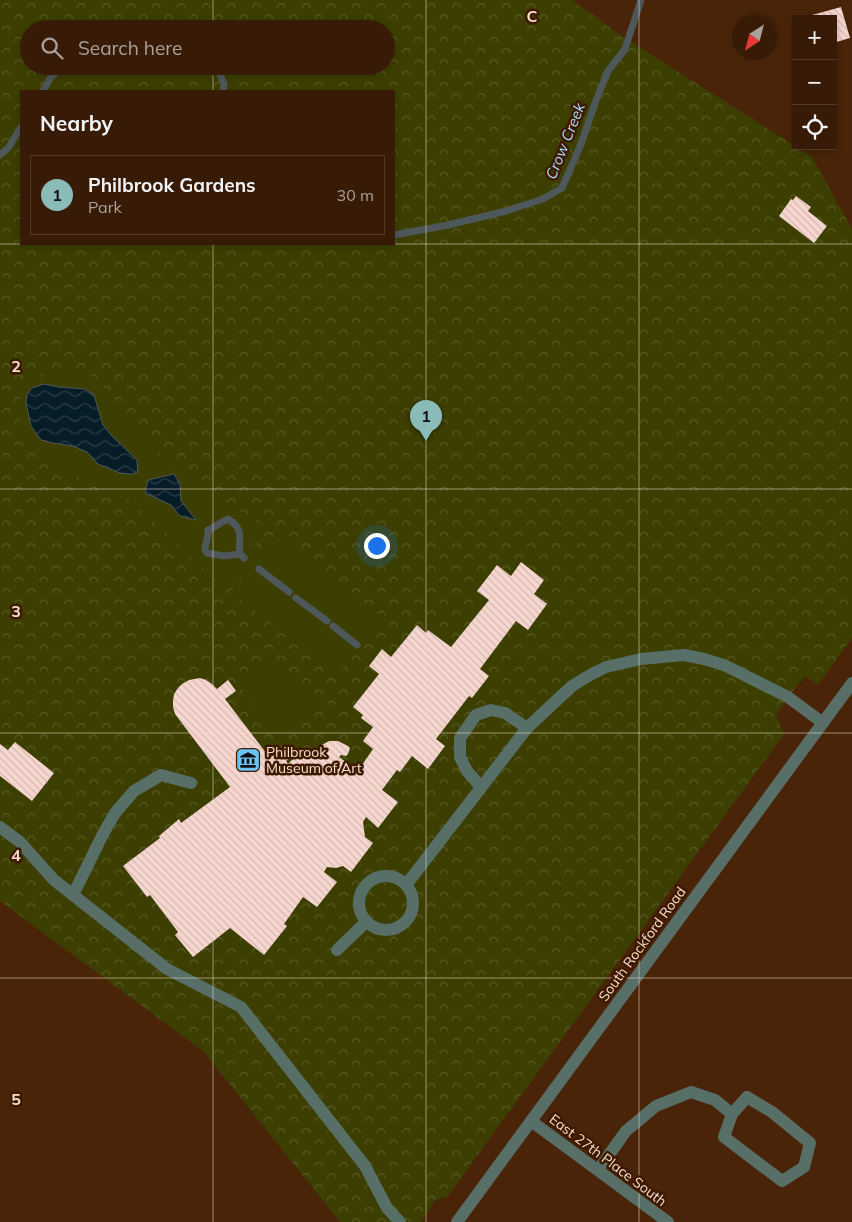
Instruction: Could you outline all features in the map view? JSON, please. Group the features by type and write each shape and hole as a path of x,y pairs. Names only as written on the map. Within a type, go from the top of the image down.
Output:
{"street":[{"path":"406,885 526,728 572,686 606,667 641,659 684,655 704,659 724,665 788,697 823,723"},
{"name":"South Rockford Road","path":"456,1222 852,683"},
{"path":"481,787 467,771 460,757 460,738 476,715 491,710 505,713 526,728"},
{"path":"73,895 115,812 134,791 161,775 191,783"},
{"path":"0,827 20,842 54,880 167,969 241,1006 365,1166 387,1208 400,1222"},
{"path":"384,876 401,880 411,894 413,902 412,911 408,919 395,929 386,930 377,929 366,922 360,909 359,900 367,884 384,876"},
{"path":"338,950 366,922"},
{"path":"598,1170 626,1131 656,1106 691,1092 715,1100 732,1114"},
{"path":"747,1097 772,1112 810,1143 804,1168 782,1181 724,1138 732,1114 747,1097"},
{"name":"East 27th Place South","path":"531,1121 668,1222"}],"green space":[{"path":"0,0 572,0 616,32 792,144 792,150 801,150 812,157 852,229 852,638 818,685 805,676 788,697 776,716 784,734 447,1197 435,1200 421,1222 340,1222 204,1052 0,901"},
{"path":"60,368 89,375 101,384 117,406 163,460 212,494 267,528 223,586 133,502 69,473 29,450 23,439 17,402 26,389 35,381"},
{"path":"276,534 383,618 336,676 231,592"},
{"path":"268,664 318,702 308,715 279,737 240,686"}],"water":[{"path":"44,384 85,389 94,395 103,425 137,460 138,472 131,474 120,473 98,464 87,452 73,446 41,440 31,426 26,403 27,394 32,388"},
{"path":"174,474 180,484 181,501 196,520 180,516 171,505 145,493 148,480"}],"building":[{"path":"841,7 850,38 837,42 837,15 812,15"},
{"path":"796,196 811,207 808,211 827,226 814,243 779,216 791,199 793,200"},
{"name":"Philbrook Museum of Art","path":"521,562 544,580 534,594 547,604 528,630 516,621 480,669 489,676 472,698 469,696 436,739 445,746 428,769 412,756 400,772 397,770 382,790 398,802 378,828 366,817 363,822 365,837 373,843 351,872 343,866 336,868 327,867 324,872 337,882 317,907 303,897 284,924 287,926 264,955 230,928 193,957 175,935 178,932 150,895 147,897 123,866 160,838 159,836 179,819 181,823 230,787 175,714 173,701 174,694 178,688 189,680 200,678 206,680 217,689 228,680 236,691 225,699 270,758 281,749 289,759 286,761 288,764 294,758 313,752 329,741 338,741 350,748 346,756 341,755 339,757 358,771 373,749 363,741 373,727 361,718 363,715 353,707 379,674 369,666 382,649 391,657 417,625 426,633 428,630 451,647 489,600 477,591 497,565 511,576"},
{"path":"15,742 54,773 32,801 0,776 0,744 8,750"}],"waterway":[{"name":"Crow Creek","path":"395,235 448,225 506,211 543,199 562,188 581,144 608,71 625,49 641,0"},
{"name":"Crow Creek","path":"44,90 53,75"},
{"name":"Crow Creek","path":"220,75 224,84 223,90"},
{"name":"Crow Creek","path":"0,155 9,147 20,129"},
{"path":"240,554 224,556 207,553 205,550 208,530 228,519 239,530 240,554 244,558"},
{"path":"259,569 289,592"},
{"path":"296,598 327,621"},
{"path":"333,626 357,645"}],"place":[{"name":"Philbrook Gardens","path":"426,441"},
{"name":"Philbrook Museum of Art","path":"248,760"}]}
